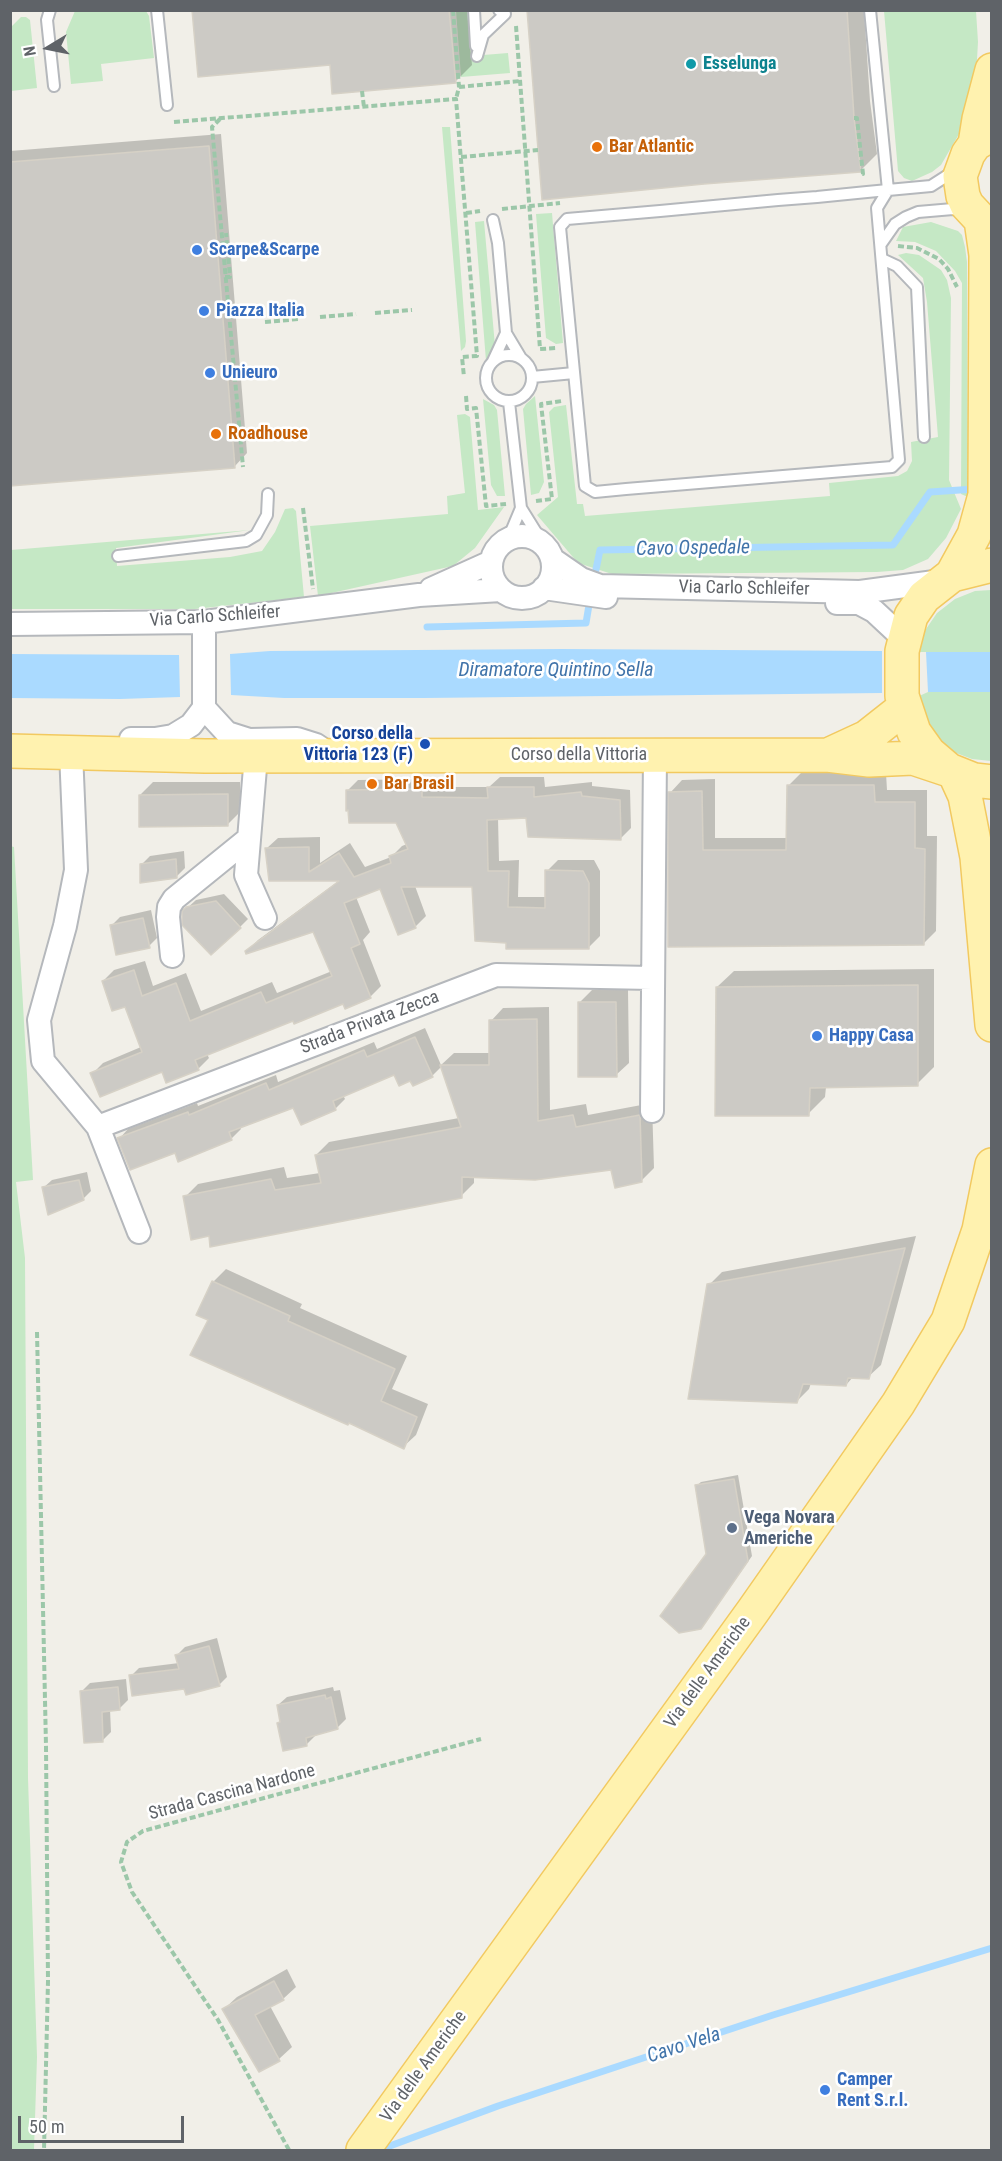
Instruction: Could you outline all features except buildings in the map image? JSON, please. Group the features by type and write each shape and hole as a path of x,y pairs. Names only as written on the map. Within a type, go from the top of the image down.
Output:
{"main road":[{"path":"992,70 979,118 976,148 960,176 963,196 982,220 986,255 985,487 974,535 947,578 924,597 911,616 903,645 904,702 914,732 929,753 951,771 965,796 977,856 992,1025"},
{"path":"947,578 992,565"},
{"name":"Corso della Vittoria","path":"827,755 867,737 904,702"},
{"name":"Corso della Vittoria","path":"10,751 256,756 827,755 870,760 913,758 975,780 992,782"},
{"name":"Via delle Americhe","path":"364,2150 753,1611 898,1404 948,1321 979,1230 992,1165"}],"street":[{"path":"548,552 552,575 544,588 528,597 509,595 495,582 491,572 494,553 508,539 527,536 537,539 548,552 591,589"},
{"path":"419,595 491,562"},
{"name":"Via Carlo Schleifer","path":"544,588 860,592 947,578"},
{"name":"Via Carlo Schleifer","path":"591,589 859,603 874,611 903,645"},
{"path":"419,595 501,590"},
{"name":"Via Carlo Schleifer","path":"10,624 204,633 419,595"},
{"path":"204,633 204,708"},
{"name":"Corso della Vittoria","path":"79,753 120,739 155,739 173,736 191,724 204,708 227,733 249,740 297,739 316,745 331,756"},
{"path":"79,753 76,870 65,926 39,1020 43,1061 98,1127 139,1232"},
{"path":"652,1111 655,755"},
{"path":"256,756 246,874 265,918"},
{"path":"172,956 168,917 169,907 174,898 248,839"},
{"name":"Strada Privata Zecca","path":"98,1127 496,975 652,978"}],"lane":[{"path":"50,10 47,20 54,86"},
{"path":"157,10 167,105"},
{"path":"474,10 477,56 483,35 502,12"},
{"path":"870,10 888,190 878,208 899,460 892,467 595,492 585,486 560,227 567,219 888,190 931,186 976,148"},
{"path":"881,244 895,224 918,212 954,209 982,220"},
{"path":"492,213 498,243 506,333 520,358 527,363 532,377 529,392 509,402 489,391 486,376 506,333"},
{"path":"882,259 897,266 917,287 924,436"},
{"path":"493,362 506,356 520,358"},
{"path":"532,377 574,373"},
{"path":"509,402 521,508 548,552"},
{"path":"118,556 246,541 256,535 267,515 268,495"},
{"path":"508,539 521,508"}],"path":[{"path":"453,10 459,87 456,99 477,356 462,357 464,377"},
{"path":"516,22 540,349 557,348 558,355"},
{"path":"459,87 520,81"},
{"path":"362,92 364,107"},
{"path":"174,123 456,99"},
{"path":"851,175 863,174 857,118 854,118"},
{"path":"220,119 212,127 243,467"},
{"path":"461,157 538,150"},
{"path":"466,213 492,213 562,203"},
{"path":"225,277 230,277 226,233"},
{"path":"896,246 917,248 939,259 955,280 958,289"},
{"path":"375,313 412,310"},
{"path":"320,317 356,314"},
{"path":"264,322 299,319"},
{"path":"533,501 552,499 541,404 562,402 562,394"},
{"path":"466,396 467,409 476,408 486,506 506,504"},
{"path":"303,508 314,598"},
{"path":"38,1332 48,1957 44,2151"},
{"name":"Strada Cascina Nardone","path":"289,2151 218,2019 132,1892 122,1862 127,1842 144,1831 481,1739"}],"green space":[{"path":"75,11 146,11 149,16 154,58 101,64 103,81 71,84 66,32"},
{"path":"456,11 468,11 471,56 508,53 510,73 461,77"},
{"path":"884,11 976,11 978,42 975,94 966,122 941,165 912,181 904,178 898,171"},
{"path":"21,17 30,20 37,88 11,91 11,27"},
{"path":"442,127 450,127 466,341 461,351"},
{"path":"552,213 563,343 556,344 546,338 536,214"},
{"path":"484,221 495,346 494,352 486,361 475,222"},
{"path":"931,222 958,231 962,235 965,247 967,262 968,497 961,494 962,283 955,271 936,251 915,242 896,241 903,227"},
{"path":"906,253 919,255 941,270 947,280 951,298 949,480 961,509 946,538 928,559 903,570 877,572 612,574 578,563 537,515 558,497 549,412 554,407 566,405 577,504 583,504 585,516 830,496 829,483 898,476 907,471 912,461 911,442 938,437 923,278 898,255"},
{"path":"535,396 544,482 539,493 531,495 523,409"},
{"path":"483,399 494,405 497,410 505,496 497,496 491,485"},
{"path":"465,414 470,417 478,510 504,507 475,548 453,566 318,596 310,526 448,514 447,496 465,493 457,415"},
{"path":"293,508 296,511 304,597 195,609 11,609 11,550 250,530 116,548 117,566 230,557 262,551 275,532 285,509"},
{"path":"991,590 991,652 917,652 924,632 937,613 955,599 975,591"},
{"path":"928,692 991,692 991,761 972,759 951,751 934,736 922,717 917,697"},
{"path":"10,846 14,847 33,1180 16,1182 25,1258 28,1778 37,2057 34,2150 10,2150"}],"water":[{"name":"Diramatore Quintino Sella","path":"562,649 882,651 882,693 424,698 284,698 231,695 230,654 270,651"},
{"path":"926,652 991,652 991,692 928,692"},
{"path":"11,654 179,655 180,697 11,698"}],"waterway":[{"name":"Cavo Ospedale","path":"594,579 600,550 893,545 930,492 975,489"},
{"name":"Cavo Ospedale","path":"427,627 586,623 590,599"},
{"name":"Cavo Vela","path":"379,2150 498,2106 773,2015 992,1948"}],"place":[{"name":"Esselunga","path":"691,64"},
{"name":"Bar Atlantic","path":"597,147"},
{"name":"Scarpe&Scarpe","path":"197,250"},
{"name":"Piazza Italia","path":"204,311"},
{"name":"Unieuro","path":"210,373"},
{"name":"Roadhouse","path":"216,434"},
{"name":"Corso della Vittoria 123 (F)","path":"425,744"},
{"name":"Bar Brasil","path":"372,784"},
{"name":"Happy Casa","path":"817,1036"},
{"name":"Vega Novara Americhe","path":"732,1528"},
{"name":"Camper Rent S.r.l.","path":"825,2090"}]}
